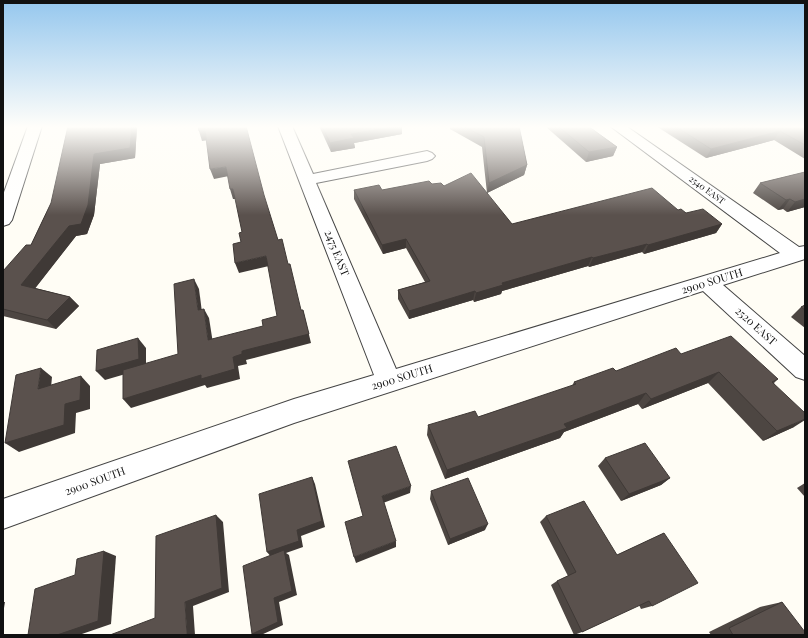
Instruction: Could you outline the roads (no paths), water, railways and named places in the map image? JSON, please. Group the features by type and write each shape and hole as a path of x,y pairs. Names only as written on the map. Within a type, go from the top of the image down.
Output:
{"street":[{"path":"3,220 25,156"},
{"name":"2475 EAST","path":"297,156 389,381"},
{"path":"307,180 427,156"},
{"name":"2540 EAST","path":"661,156 801,253"},
{"name":"2900 SOUTH","path":"3,514 294,411 801,253"},
{"name":"2520 EAST","path":"707,283 805,370"}]}
